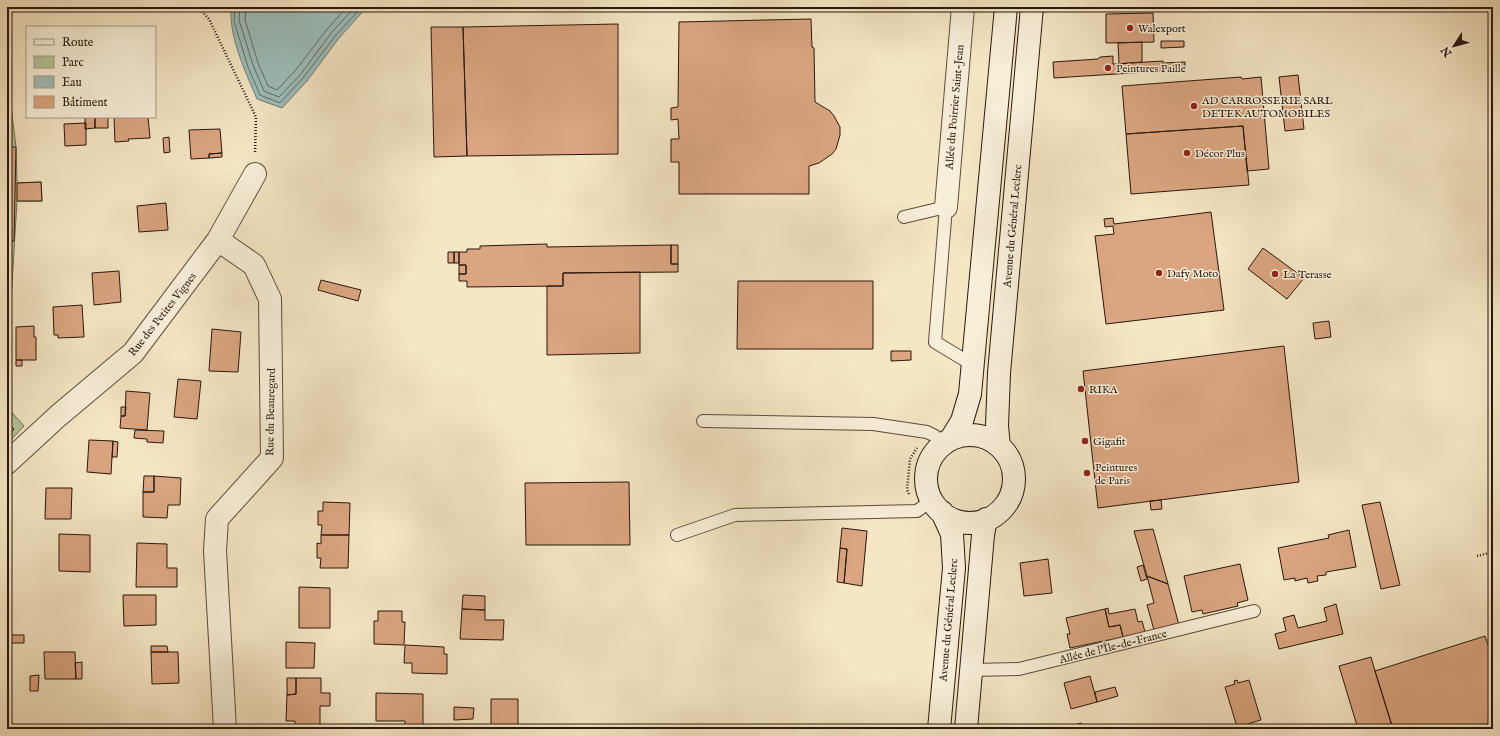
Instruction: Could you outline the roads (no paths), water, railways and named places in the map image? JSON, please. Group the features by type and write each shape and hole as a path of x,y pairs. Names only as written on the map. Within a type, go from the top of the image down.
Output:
{"main road":[{"name":"Allée du Poirrier Saint-Jean","path":"946,207 963,7"},
{"name":"Avenue du Général Leclerc","path":"939,729 954,568 952,534 926,483 926,474 932,457 947,441 962,421 970,394 1006,7"},
{"name":"Avenue du Général Leclerc","path":"937,506 956,520 963,522 986,519 1002,508 1011,493 1013,485 1012,468 1004,452 999,446 997,426 999,373 1032,7"},
{"name":"Rue des Petites Vignes","path":"7,464 58,416 133,353 218,240 255,174"},
{"name":"Rue du Beauregard","path":"218,240 254,265 270,299 272,458 217,519 215,551 225,729"},
{"path":"947,441 961,436 971,435 990,440 999,446"},
{"path":"966,729 983,536 986,519"}],"lane":[{"path":"904,217 946,207 934,342 973,365"},
{"path":"703,421 873,424 927,432 947,441"},
{"path":"677,535 735,515 917,512 937,506"},
{"name":"Allée de l'Île-de-France","path":"971,670 1019,669 1254,611"}],"water":[{"path":"231,7 367,7 339,38 307,81 282,108 257,99 235,42 231,18"}],"place":[{"name":"Walexport","path":"1130,28"},
{"name":"Peintures Paille","path":"1108,68"},
{"name":"AD CARROSSERIE SARL DETEK AUTOMOBILES","path":"1194,106"},
{"name":"Décor Plus","path":"1187,153"},
{"name":"Dafy Moto","path":"1159,273"},
{"name":"La Terasse","path":"1275,274"},
{"name":"RIKA","path":"1081,389"},
{"name":"Gigafit","path":"1085,441"},
{"name":"Peintures de Paris","path":"1087,473"}]}
